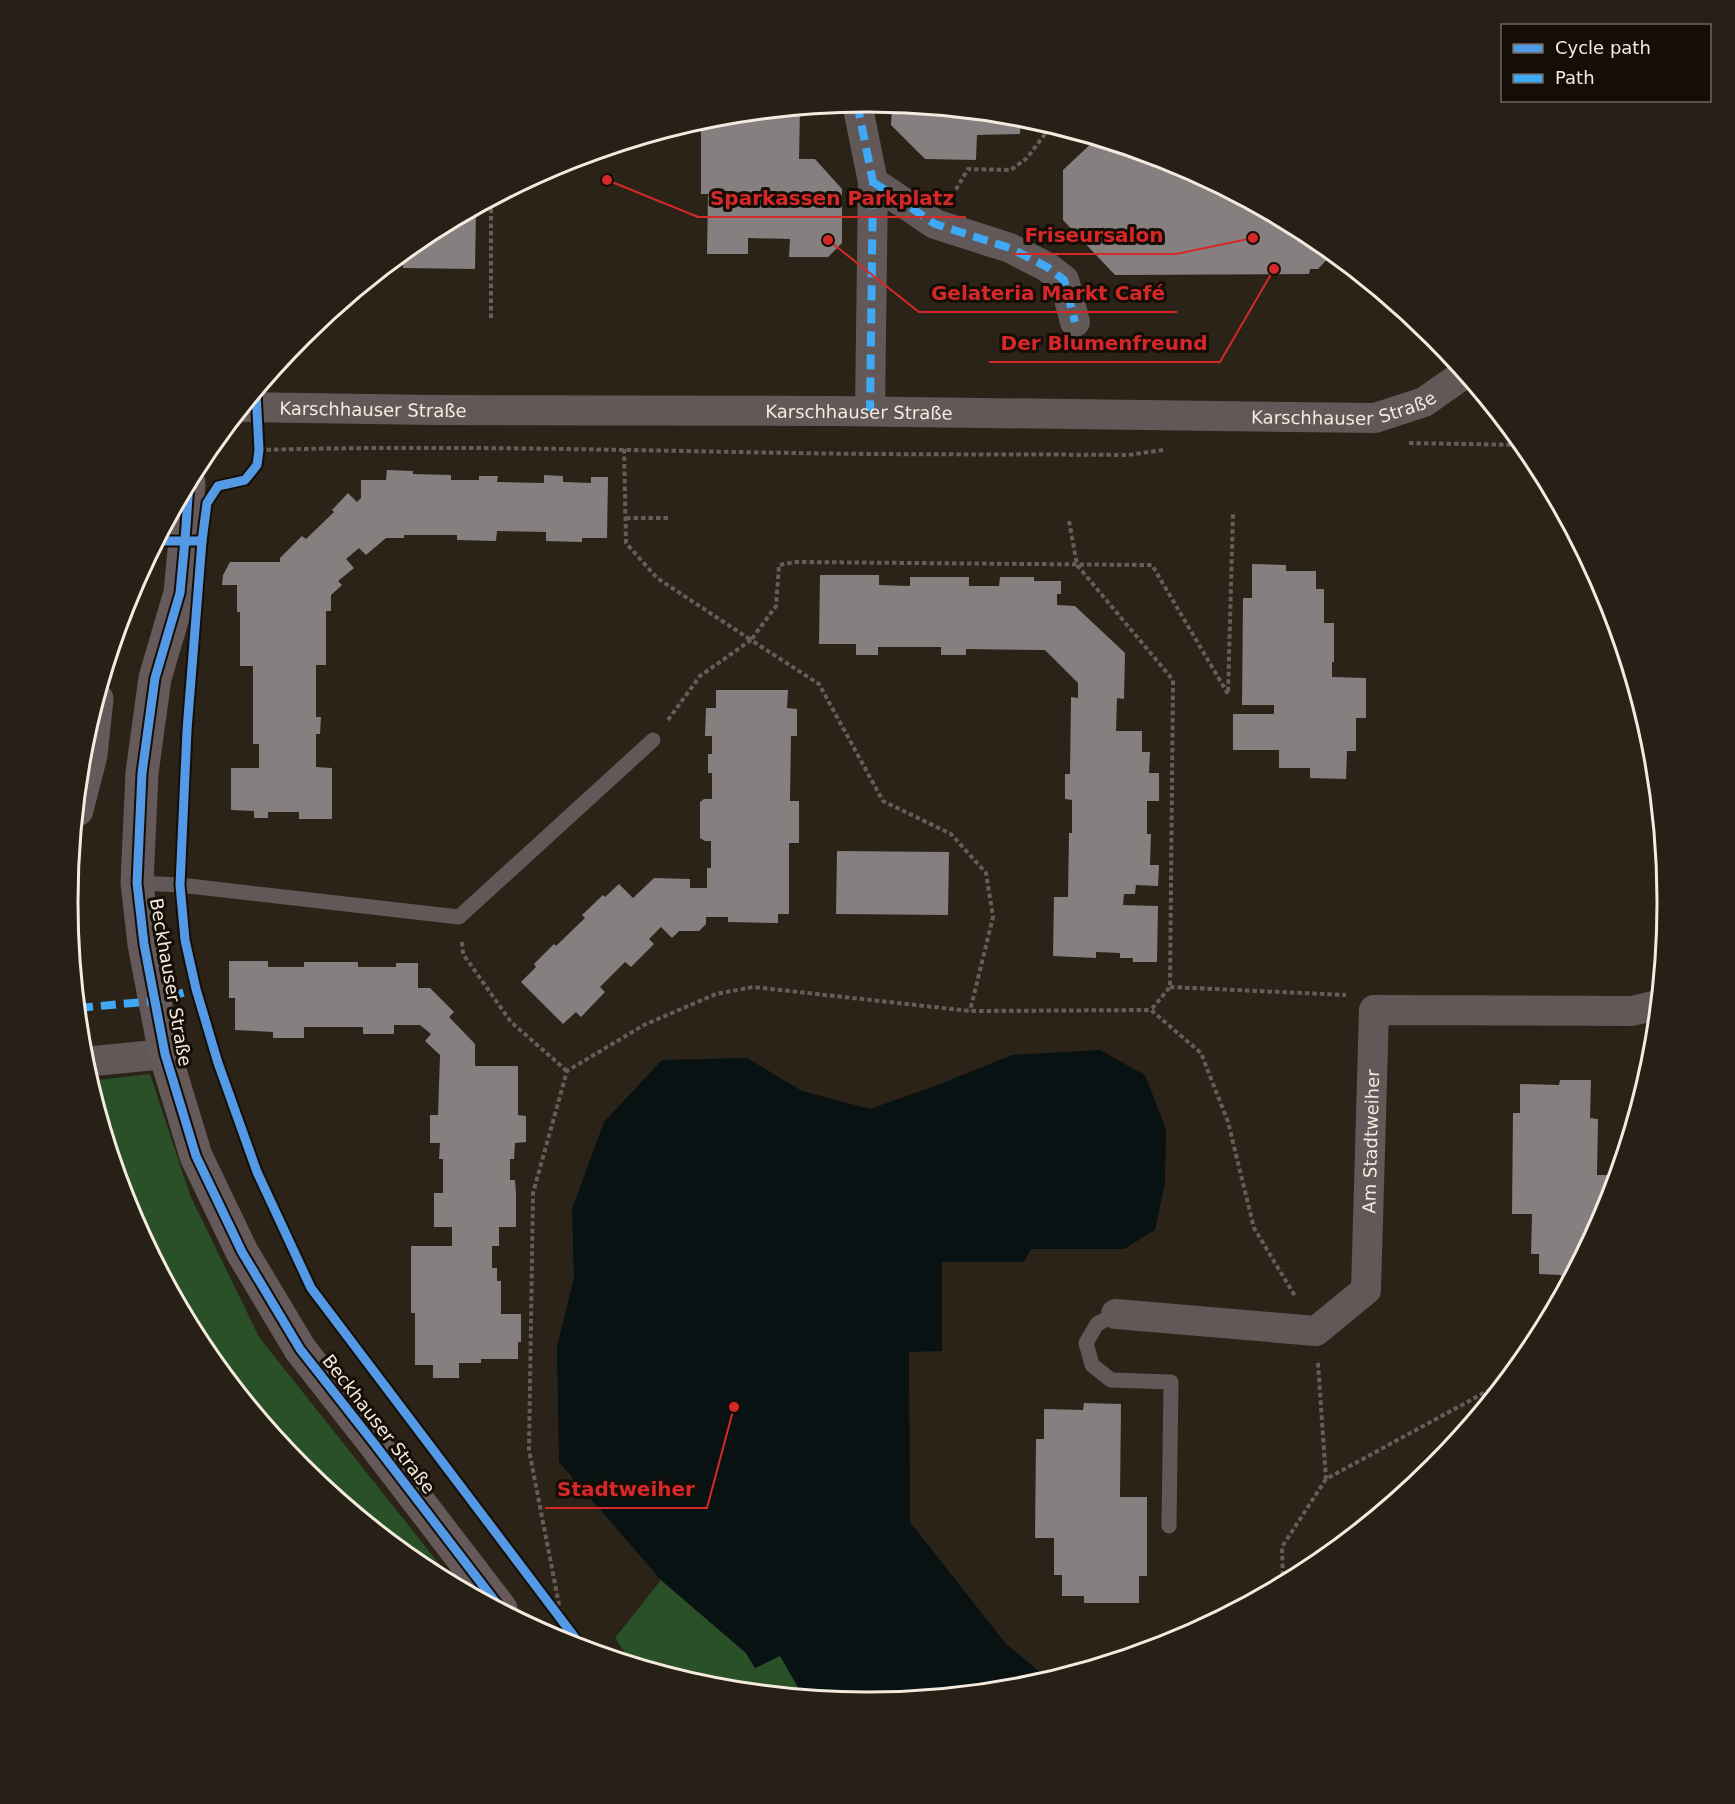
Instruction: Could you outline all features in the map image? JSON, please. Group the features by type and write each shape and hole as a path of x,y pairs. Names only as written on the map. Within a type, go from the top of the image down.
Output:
{"street":[{"path":"859,112 873,182 870,411"},
{"path":"873,182 935,224 1010,248 1047,267 1064,280 1075,322"},
{"name":"Karschhauser Straße","path":"253,407 870,411 1375,418 1424,402 1458,378"},
{"name":"Beckhauser Straße","path":"188,501 180,593 155,678 144,761 138,883 144,945 165,1054 196,1156 242,1252 300,1349 491,1595"},
{"path":"1374,1010 1632,1011 1650,1007"},
{"name":"Am Stadtweiher","path":"1316,1331 1366,1290 1374,1010"},
{"path":"94,1061 165,1054"},
{"path":"1116,1314 1316,1331"}],"lane":[{"path":"138,883 459,917 653,740"},
{"path":"1116,1314 1097,1323 1086,1343 1092,1365 1111,1380 1171,1382 1169,1526"}],"path":[{"path":"968,169 1011,171 1028,158 1046,133"},
{"path":"490,209 490,319"},
{"path":"250,409 259,453 358,447 1128,455 1174,449"},
{"path":"1405,443 1511,445"},
{"path":"624,449 626,543 657,578 819,684 883,801 951,834 986,873 993,917 970,1011"},
{"path":"653,740 700,676 751,640 777,606 779,566 795,562 1152,565 1228,694 1233,513"},
{"path":"626,518 669,518"},
{"path":"1069,521 1077,565 1173,680 1170,987 1151,1010"},
{"path":"459,917 463,954 511,1022 567,1071"},
{"path":"562,1620 530,1450 533,1193 567,1071 644,1025 716,994 753,987 970,1011 1151,1010 1201,1053 1228,1122 1254,1228 1316,1331 1326,1479"},
{"path":"1170,987 1351,995 1374,1010"},
{"path":"1283,1573 1282,1547 1326,1479 1487,1391"},
{"path":"548,1601 569,1629"}],"green space":[{"path":"150,1074 190,1195 259,1337 440,1565 387,1528 347,1496 309,1460 241,1383 211,1341 159,1251 138,1204 120,1156 99,1080"},
{"path":"661,1580 746,1653 755,1668 780,1655 799,1688 764,1685 663,1665 626,1654 615,1638"}],"shaded area":[{"path":"1100,1050 1145,1075 1166,1129 1165,1183 1155,1230 1124,1249 1031,1249 1024,1262 942,1262 942,1351 909,1352 910,1522 1006,1644 1039,1671 1044,1671 971,1685 919,1690 868,1692 799,1688 780,1656 755,1668 746,1653 661,1580 559,1462 557,1347 574,1278 572,1209 604,1122 662,1060 747,1058 802,1091 870,1109 1012,1055"}],"building":[{"path":"892,113 971,119 1020,128 1020,134 977,135 976,160 925,159 891,125"},
{"path":"800,116 799,159 815,159 842,189 842,243 828,257 789,257 790,239 748,238 748,254 707,254 708,194 701,194 701,131 764,119"},
{"path":"1090,145 1121,154 1217,194 1262,218 1326,260 1318,269 1310,269 1309,274 1115,275 1063,220 1063,170"},
{"path":"476,216 475,269 403,268 403,265 429,246"},
{"path":"387,470 413,471 413,474 451,475 451,480 479,480 479,476 498,476 497,482 544,483 544,475 563,476 563,482 591,483 591,477 608,477 607,538 582,538 582,542 546,541 546,532 497,531 496,541 457,540 457,535 404,535 404,538 386,538 366,555 359,548 346,559 354,568 338,581 342,585 331,595 331,611 326,611 326,665 316,665 316,717 321,717 320,734 316,734 316,767 332,768 332,819 299,819 299,812 268,812 268,818 254,818 254,811 231,810 231,768 259,768 259,744 253,744 253,666 240,666 240,612 237,612 237,585 222,585 223,575 230,562 280,562 280,558 302,536 306,539 334,512 332,510 348,493 357,502 361,498 361,480 386,480"},
{"path":"1252,564 1286,565 1286,571 1316,571 1316,589 1324,589 1324,623 1334,623 1332,677 1366,678 1366,718 1356,718 1356,751 1347,751 1346,779 1310,778 1310,768 1279,768 1279,750 1233,750 1233,714 1274,714 1274,705 1242,705 1243,598 1252,598"},
{"path":"820,575 879,575 879,585 910,586 910,577 969,577 969,586 999,586 1000,577 1034,577 1034,581 1061,581 1061,594 1057,594 1057,605 1075,606 1125,653 1124,699 1117,698 1116,731 1142,731 1142,752 1150,752 1149,773 1159,773 1159,801 1147,801 1147,834 1151,834 1150,865 1159,865 1158,886 1136,885 1135,894 1124,894 1123,905 1158,906 1157,962 1133,962 1133,958 1120,958 1120,953 1096,952 1096,958 1053,956 1054,897 1068,897 1072,800 1065,799 1065,774 1070,774 1071,697 1078,698 1078,683 1045,650 966,649 966,655 941,655 941,647 878,647 878,655 856,655 856,644 819,644"},
{"path":"716,690 788,690 787,708 797,709 797,736 791,736 790,801 799,801 799,843 789,843 789,914 778,914 778,923 728,922 728,917 706,917 706,924 699,931 679,931 672,938 661,927 649,939 654,944 631,967 625,962 600,987 605,992 581,1017 576,1012 563,1024 521,982 536,967 534,964 585,918 582,915 603,895 605,897 619,884 633,898 654,878 690,879 690,888 707,888 707,868 711,868 711,841 700,838 700,802 704,799 712,799 712,773 708,773 708,754 712,754 712,736 705,736 706,708 716,708"},
{"path":"837,851 949,852 948,915 836,914"},
{"path":"229,961 268,961 268,967 304,967 304,962 358,962 358,967 396,967 396,963 418,963 418,988 430,988 454,1012 449,1017 475,1044 475,1066 518,1066 518,1115 526,1116 526,1142 515,1143 514,1159 510,1159 510,1180 515,1180 516,1227 499,1227 499,1246 492,1246 492,1268 497,1268 497,1281 501,1281 501,1314 521,1314 521,1342 518,1342 518,1359 481,1359 481,1363 459,1363 459,1378 433,1378 433,1365 415,1365 415,1313 411,1313 411,1246 452,1246 452,1227 434,1227 434,1193 443,1193 443,1159 439,1159 440,1143 430,1143 430,1115 438,1115 440,1055 425,1041 431,1034 420,1025 394,1025 394,1034 363,1034 363,1027 304,1027 304,1038 273,1038 273,1032 235,1030 235,998 229,998"},
{"path":"1560,1080 1591,1080 1590,1118 1598,1119 1597,1175 1608,1175 1576,1251 1561,1279 1561,1275 1539,1274 1539,1254 1531,1254 1532,1214 1512,1214 1513,1113 1520,1113 1520,1084 1559,1085"},
{"path":"1084,1403 1121,1404 1120,1497 1147,1497 1147,1576 1139,1576 1139,1603 1084,1603 1084,1596 1062,1596 1062,1575 1054,1575 1054,1538 1035,1538 1036,1439 1044,1439 1044,1409 1083,1410"}],"marked path":[{"path":"859,112 873,182 870,411"},
{"path":"873,182 935,224 1010,248 1047,267 1064,280 1075,322"},
{"path":"85,1007 154,1001 196,989"}],"cycle path":[{"path":"166,541 202,541 207,503 218,486 245,480 257,465 259,450 257,402"},
{"path":"188,501 180,593 155,678 142,773 137,883 144,944 165,1054 196,1156 242,1252 300,1349 491,1595"},
{"path":"202,541 187,730 180,885 185,940 196,989 218,1063 257,1172 311,1288 572,1634"}],"place":[{"name":"Sparkassen Parkplatz","path":"607,180"},
{"name":"Friseursalon","path":"1253,238"},
{"name":"Gelateria Markt Café","path":"828,240"},
{"name":"Der Blumenfreund","path":"1274,269"},
{"name":"Stadtweiher","path":"734,1407"}]}
